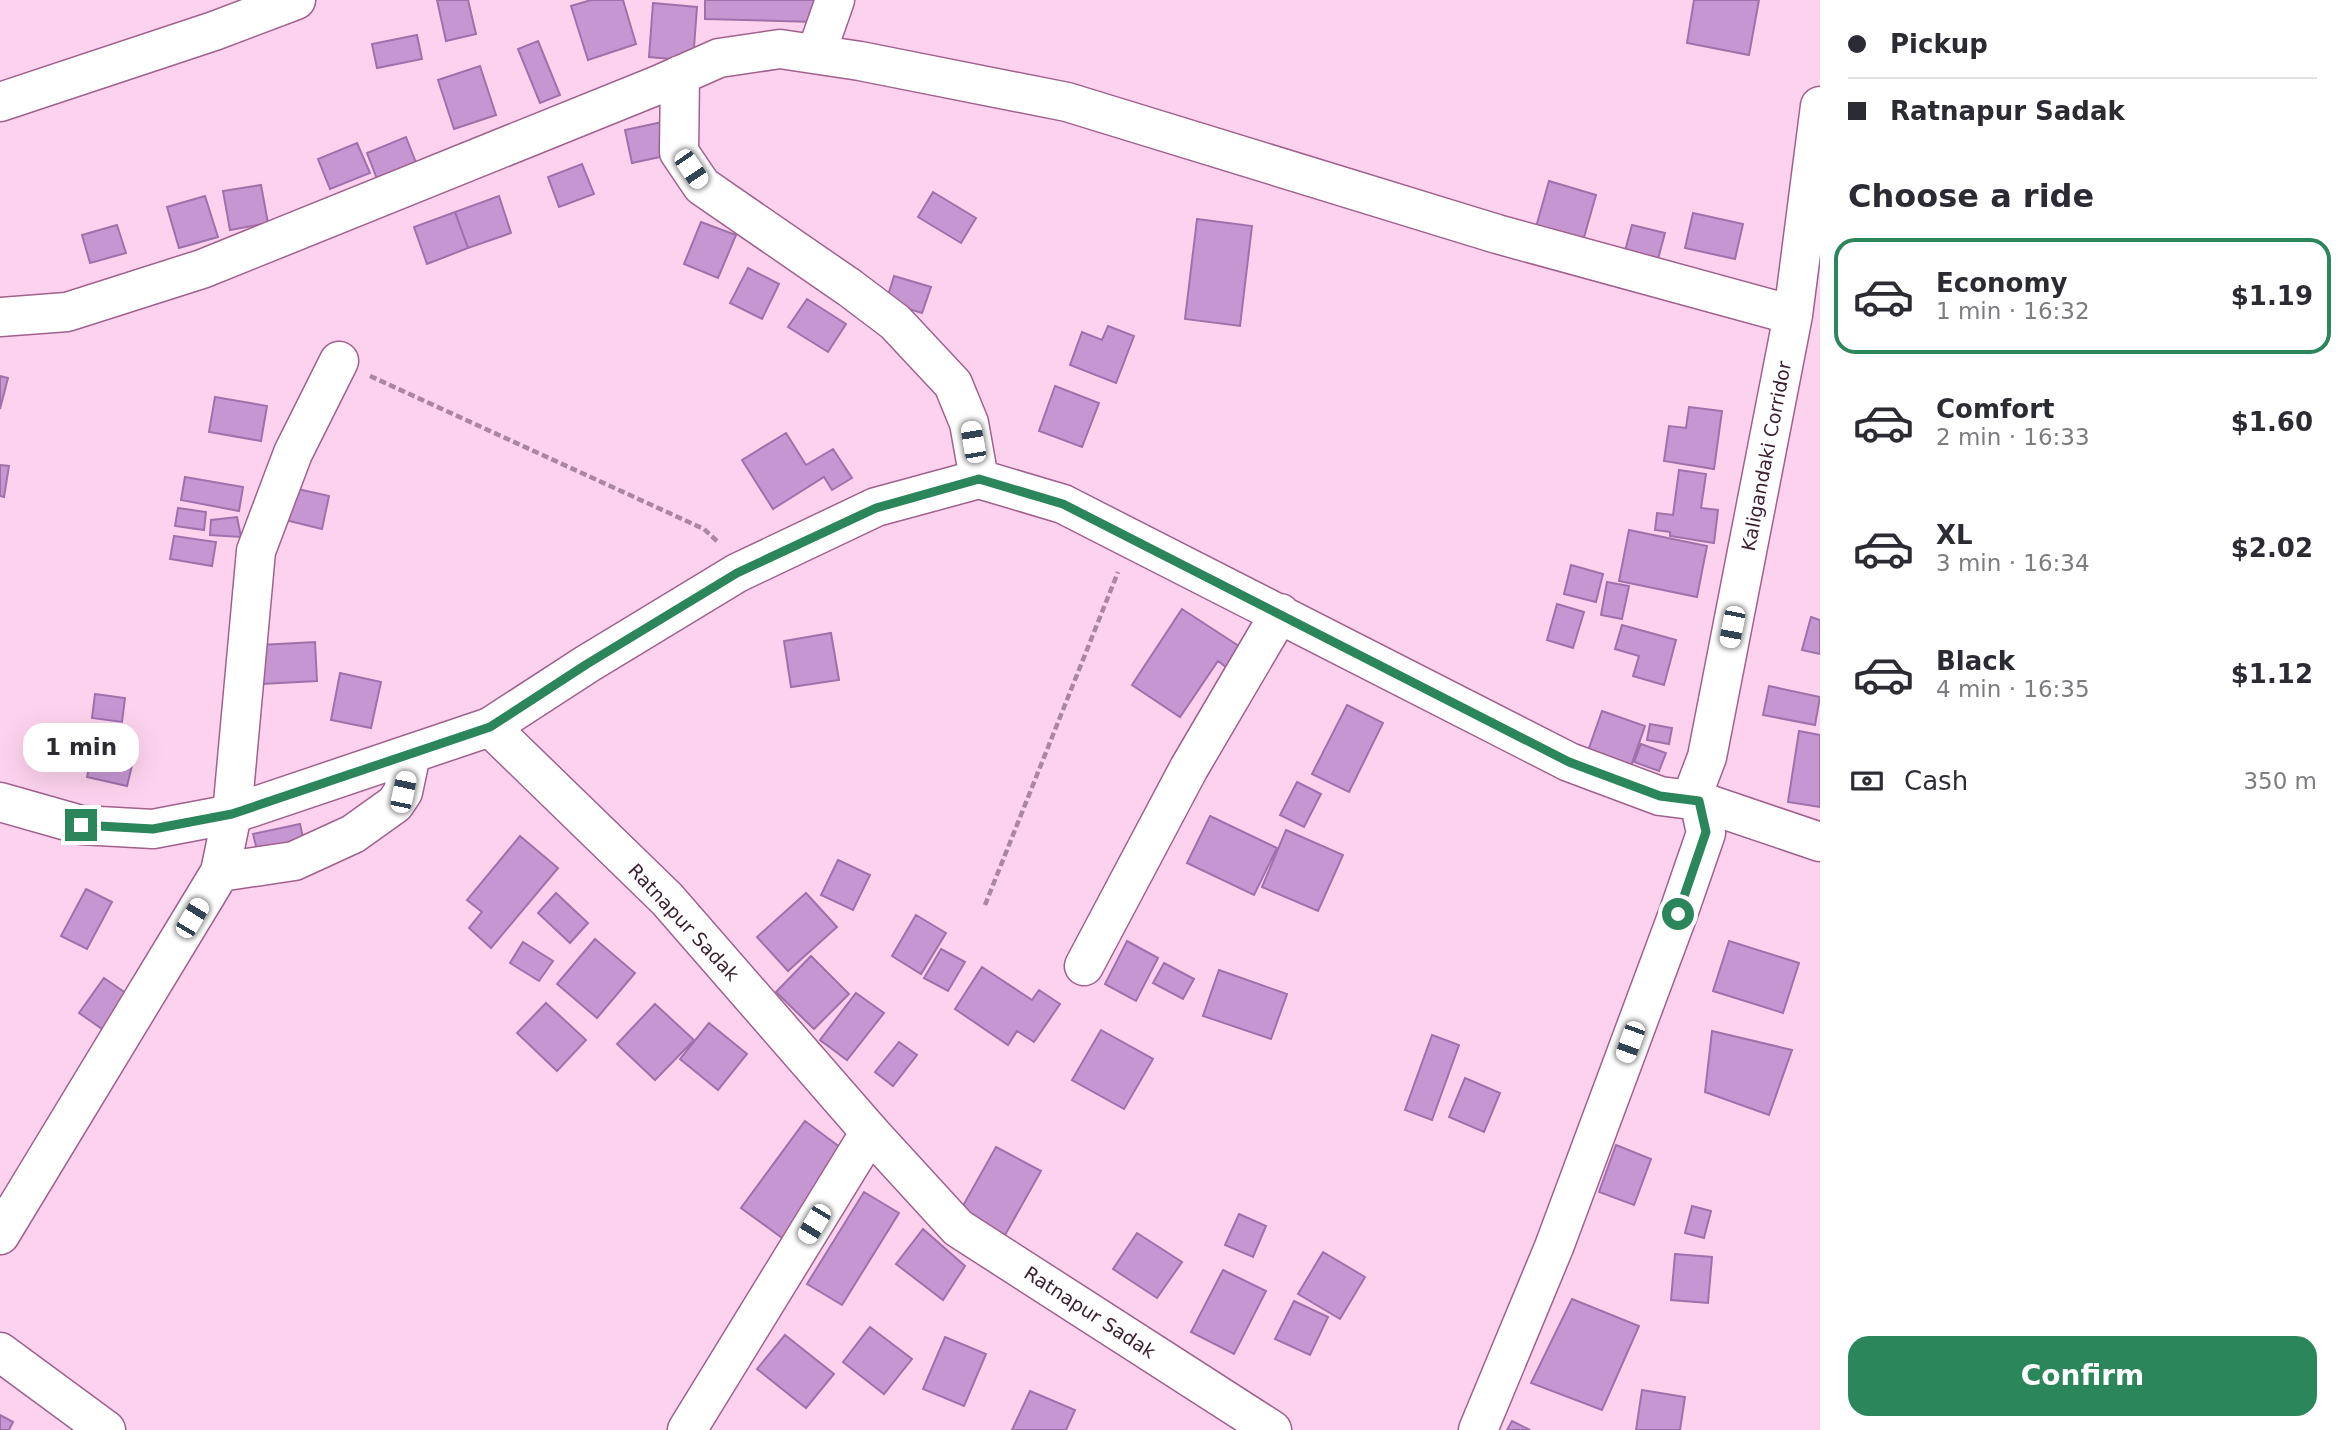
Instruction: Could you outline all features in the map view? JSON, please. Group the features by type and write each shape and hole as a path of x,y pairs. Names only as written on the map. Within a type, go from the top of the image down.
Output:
{"street":[{"path":"0,102 214,32 296,0"},
{"path":"816,54 835,0"},
{"path":"0,317 67,312 202,269 719,58 780,49 1067,102 1497,234 1793,315"},
{"path":"680,75 679,152 702,186 895,322 953,384 969,423 979,479"},
{"name":"Kaligandaki Corridor","path":"1478,1430 1554,1247 1706,832 1696,786 1707,757 1793,315 1820,106"},
{"path":"0,1236 220,872 232,814 256,551 293,453 339,361"},
{"path":"0,802 81,825 153,829 232,814 490,727 587,664 737,573 876,508 979,479 1063,504 1569,762 1660,796 1699,801 1820,842"},
{"path":"1084,966 1189,768 1280,613"},
{"name":"Ratnapur Sadak","path":"490,727 667,899 870,1132 958,1228 1272,1430"},
{"path":"220,872 293,861 353,834 395,804 403,792 411,754"},
{"path":"687,1430 870,1132"},
{"path":"0,1352 106,1430"}],"path":[{"path":"339,361 704,528 723,546 737,573"},
{"path":"985,905 1131,538"}],"building":[{"path":"437,0 468,0 476,34 446,41"},
{"path":"591,0 623,0 636,44 588,60 571,6"},
{"path":"705,0 814,0 814,22 705,19"},
{"path":"1694,0 1759,0 1749,55 1687,43"},
{"path":"653,3 697,7 693,61 649,57"},
{"path":"417,35 422,59 377,68 372,44"},
{"path":"538,41 560,95 540,103 518,49"},
{"path":"480,66 496,115 454,129 438,80"},
{"path":"667,121 674,154 632,163 625,130"},
{"path":"406,137 418,168 379,184 367,153"},
{"path":"357,143 370,173 330,189 318,159"},
{"path":"582,164 594,194 559,207 548,177"},
{"path":"1549,181 1596,195 1581,248 1534,234"},
{"path":"261,185 268,223 230,230 223,191"},
{"path":"933,192 976,218 961,243 918,217"},
{"path":"205,196 218,237 179,248 167,207"},
{"path":"499,196 511,233 468,248 455,212"},
{"path":"455,212 468,248 427,264 414,227"},
{"path":"1693,213 1743,224 1735,259 1685,248"},
{"path":"1197,219 1252,226 1240,326 1185,319"},
{"path":"701,222 736,235 718,278 684,264"},
{"path":"117,225 126,253 90,263 82,235"},
{"path":"1632,225 1665,233 1654,274 1621,266"},
{"path":"748,268 779,284 762,319 730,303"},
{"path":"894,276 931,287 922,313 886,302"},
{"path":"807,299 846,324 828,352 788,327"},
{"path":"1108,326 1134,336 1116,383 1070,365 1082,332 1102,340"},
{"path":"0,376 8,378 0,409"},
{"path":"1055,386 1099,403 1082,447 1039,431"},
{"path":"215,397 267,406 261,441 209,432"},
{"path":"1689,407 1722,411 1714,469 1664,461 1669,426 1686,428"},
{"path":"786,433 806,465 833,449 852,478 832,490 824,477 773,509 742,460"},
{"path":"0,465 9,466 4,497 0,496"},
{"path":"1679,470 1706,474 1701,508 1718,510 1714,543 1670,536 1670,532 1655,530 1657,513 1673,515"},
{"path":"185,477 243,487 239,511 181,500"},
{"path":"280,485 329,496 322,529 273,517"},
{"path":"178,508 206,512 204,530 175,526"},
{"path":"237,517 241,537 210,535 211,520"},
{"path":"1629,530 1707,546 1697,597 1619,581"},
{"path":"174,536 216,542 212,566 170,559"},
{"path":"1571,565 1603,574 1596,602 1564,594"},
{"path":"1607,582 1629,586 1622,619 1601,615"},
{"path":"1557,604 1584,612 1573,648 1547,640"},
{"path":"1182,609 1245,650 1231,671 1218,661 1180,717 1132,685"},
{"path":"1811,617 1820,620 1820,654 1802,650"},
{"path":"1622,625 1676,640 1664,685 1633,676 1639,656 1615,649"},
{"path":"831,633 839,680 791,687 784,641"},
{"path":"315,642 317,681 262,684 260,645"},
{"path":"340,673 381,682 371,728 331,720"},
{"path":"1769,686 1820,697 1815,725 1763,715"},
{"path":"95,694 125,698 122,722 92,718"},
{"path":"1347,705 1383,723 1349,792 1312,774"},
{"path":"1602,711 1645,726 1631,766 1588,751"},
{"path":"1650,724 1672,728 1669,744 1647,740"},
{"path":"1799,731 1820,735 1820,807 1788,802"},
{"path":"95,740 136,749 127,786 87,777"},
{"path":"1641,744 1666,753 1659,771 1634,762"},
{"path":"1297,782 1321,794 1304,827 1280,815"},
{"path":"1210,816 1277,848 1254,895 1187,863"},
{"path":"300,824 306,851 260,862 253,834"},
{"path":"1286,830 1343,855 1318,911 1262,887"},
{"path":"520,836 558,868 491,948 469,928 482,912 467,900"},
{"path":"838,860 870,875 853,910 821,895"},
{"path":"86,889 112,902 87,949 61,936"},
{"path":"556,893 588,923 570,943 538,913"},
{"path":"806,893 837,927 788,971 757,937"},
{"path":"916,915 946,933 921,974 892,956"},
{"path":"595,939 635,973 597,1018 557,984"},
{"path":"1127,941 1158,958 1136,1001 1105,984"},
{"path":"1729,941 1799,963 1783,1013 1713,991"},
{"path":"523,942 553,961 539,981 510,963"},
{"path":"941,949 965,962 948,991 924,978"},
{"path":"811,956 849,994 814,1029 776,992"},
{"path":"1164,963 1194,979 1183,999 1153,983"},
{"path":"982,967 1032,1000 1039,990 1060,1004 1034,1042 1017,1031 1008,1045 955,1009"},
{"path":"1219,970 1287,994 1271,1039 1203,1016"},
{"path":"104,978 130,996 105,1031 79,1013"},
{"path":"856,993 884,1013 847,1060 820,1040"},
{"path":"546,1003 586,1040 557,1071 517,1033"},
{"path":"655,1004 694,1040 655,1080 617,1044"},
{"path":"709,1023 747,1054 718,1090 680,1059"},
{"path":"1101,1030 1153,1059 1124,1109 1072,1080"},
{"path":"1712,1031 1792,1050 1769,1115 1705,1092"},
{"path":"1432,1035 1459,1045 1432,1120 1405,1110"},
{"path":"899,1042 917,1055 893,1086 875,1072"},
{"path":"1465,1078 1500,1093 1484,1132 1449,1117"},
{"path":"805,1121 849,1154 785,1240 741,1208"},
{"path":"1616,1145 1651,1159 1634,1205 1599,1192"},
{"path":"996,1147 1041,1171 1005,1235 960,1211"},
{"path":"864,1192 899,1213 842,1305 807,1284"},
{"path":"1692,1206 1711,1211 1704,1238 1685,1233"},
{"path":"1239,1214 1266,1226 1253,1257 1225,1245"},
{"path":"923,1229 965,1266 943,1300 896,1264"},
{"path":"1137,1233 1182,1262 1157,1298 1113,1269"},
{"path":"1323,1252 1365,1277 1340,1319 1298,1294"},
{"path":"1675,1254 1712,1257 1708,1303 1671,1300"},
{"path":"1223,1270 1266,1291 1234,1354 1191,1332"},
{"path":"1572,1299 1639,1326 1602,1410 1531,1383"},
{"path":"1294,1301 1328,1317 1310,1355 1275,1339"},
{"path":"870,1327 912,1359 884,1394 843,1362"},
{"path":"785,1335 834,1374 806,1408 757,1369"},
{"path":"945,1337 986,1354 964,1406 923,1389"},
{"path":"1642,1390 1685,1397 1680,1430 1636,1430"},
{"path":"1030,1391 1075,1410 1066,1430 1012,1430"},
{"path":"0,1415 13,1422 9,1430 0,1430"},
{"path":"1512,1421 1530,1430 1507,1430"}],"route":[{"path":"81,825 153,829 232,814 490,727 587,664 737,573 876,508 979,479 1063,504 1569,762 1660,796 1699,801 1706,832 1678,914"}]}
